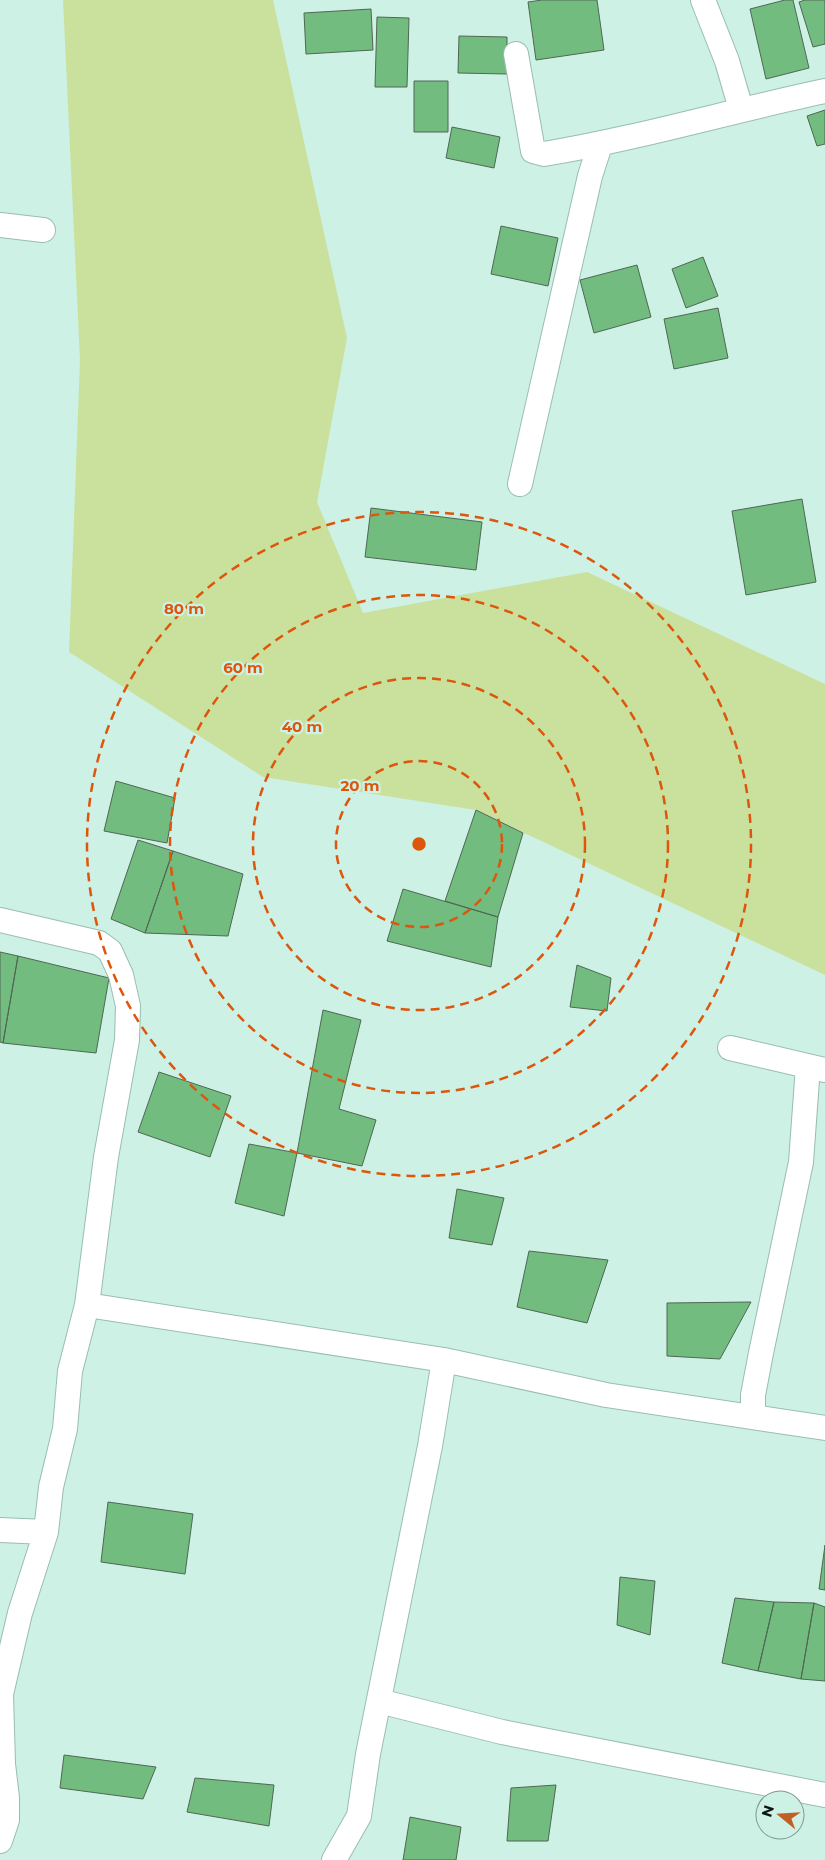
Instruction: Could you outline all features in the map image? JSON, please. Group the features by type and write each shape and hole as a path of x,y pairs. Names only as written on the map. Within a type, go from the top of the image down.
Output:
{"street":[{"path":"703,0 727,62 741,109"},
{"path":"516,54 532,151 544,154 600,145 681,127 741,109 825,91"},
{"path":"520,484 590,176 600,145"},
{"path":"0,225 43,230"},
{"path":"0,920 98,943 110,951 121,975 128,1006 127,1040 106,1157 88,1305 70,1371 65,1429 51,1486 46,1532 23,1605 1,1694 7,1820 0,1841"},
{"path":"730,1048 816,1068 801,1162 753,1395 753,1416"},
{"path":"88,1305 444,1360 606,1395 825,1428"},
{"path":"334,1860 359,1816 379,1701 430,1446 444,1360"},
{"path":"0,1530 46,1532"},
{"path":"379,1701 502,1732 825,1795"}],"green space":[{"path":"63,0 273,0 347,338 317,502 363,613 587,572 825,684 825,975 476,810 263,777 69,652 80,360"}],"building":[{"path":"542,0 597,0 604,50 536,60 528,2"},
{"path":"785,0 793,0 809,68 766,79 750,9"},
{"path":"805,0 825,0 825,44 813,47 799,2"},
{"path":"371,9 373,50 306,54 304,13"},
{"path":"377,17 409,18 407,87 375,87"},
{"path":"459,36 507,37 507,74 458,73"},
{"path":"414,81 448,81 448,132 414,132"},
{"path":"825,110 825,144 817,146 807,116"},
{"path":"452,127 500,137 494,168 446,158"},
{"path":"501,226 558,238 548,286 491,274"},
{"path":"703,257 718,296 686,308 672,269"},
{"path":"637,265 651,317 594,333 580,280"},
{"path":"718,308 728,358 674,369 664,319"},
{"path":"802,499 816,582 746,595 732,511"},
{"path":"371,508 482,522 476,570 365,557"},
{"path":"116,781 175,798 167,843 104,831"},
{"path":"476,810 523,833 498,917 445,901"},
{"path":"138,840 173,851 145,933 111,919"},
{"path":"173,851 243,874 228,936 145,933"},
{"path":"403,889 498,917 491,967 387,941"},
{"path":"0,952 18,956 3,1043 0,1042"},
{"path":"18,956 109,978 96,1053 3,1043"},
{"path":"577,965 611,978 607,1011 570,1007"},
{"path":"323,1010 361,1020 339,1109 376,1120 362,1166 297,1153"},
{"path":"159,1072 231,1096 210,1157 138,1132"},
{"path":"249,1144 297,1153 284,1216 235,1203"},
{"path":"457,1189 504,1198 492,1245 449,1238"},
{"path":"529,1251 608,1260 587,1323 517,1307"},
{"path":"751,1302 720,1359 667,1356 667,1303"},
{"path":"108,1502 193,1514 185,1574 101,1562"},
{"path":"825,1545 825,1590 819,1589"},
{"path":"620,1577 655,1581 650,1635 617,1625"},
{"path":"735,1598 774,1602 758,1671 722,1663"},
{"path":"774,1602 814,1603 801,1679 758,1671"},
{"path":"814,1603 825,1607 825,1681 801,1679"},
{"path":"64,1755 156,1767 143,1799 60,1788"},
{"path":"195,1778 274,1785 269,1826 187,1812"},
{"path":"556,1785 548,1841 507,1841 511,1788"},
{"path":"410,1817 461,1827 456,1860 403,1860"}]}
